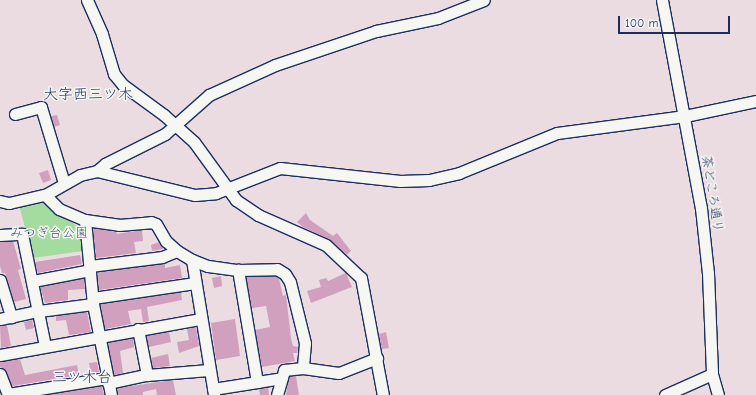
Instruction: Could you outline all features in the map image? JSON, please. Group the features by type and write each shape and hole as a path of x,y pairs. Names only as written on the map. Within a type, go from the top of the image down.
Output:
{"street":[{"path":"87,0 102,34 114,74 123,85 176,126 194,142 236,200 253,212 326,245 361,278 365,292 383,395"},
{"path":"0,201 10,203 45,195 64,183 97,171 105,164 165,134 176,126 209,95 275,65 376,31 438,18 484,0"},
{"name":"茶どころ通り","path":"662,0 685,116 704,232 712,374 718,395"},
{"path":"97,171 115,174 185,194 204,195 228,189 280,168 400,181 429,180 459,173 557,133 685,116 756,101"},
{"path":"15,114 41,107 64,183"},
{"path":"45,195 59,209 85,220 119,225 151,222 156,224 166,241 178,251 192,260 208,266 238,270 277,269 290,282 305,343 303,368"},
{"path":"85,220 98,336 112,395"},
{"path":"0,235 22,234 33,281 45,346"},
{"path":"33,281 90,268 162,257 178,251"},
{"path":"192,260 194,283 213,392 282,378"},
{"path":"238,270 257,382"},
{"path":"0,280 5,318 194,283"},
{"path":"0,355 201,318"},
{"path":"138,329 147,375"},
{"path":"277,395 284,370 303,368 339,373 377,358"},
{"path":"0,374 8,394 147,375 209,370"},
{"path":"665,395 712,374"}],"green space":[{"name":"みつぎ台公園","path":"29,201 49,204 80,229 83,251 33,258 19,205"}],"building":[{"path":"57,115 60,125 54,127 51,116"},
{"path":"48,170 51,180 43,183 39,173"},
{"path":"306,213 310,220 333,236 337,233 351,251 347,255 329,239 303,227 297,222"},
{"path":"93,228 116,232 117,234 142,230 143,241 134,242 136,253 96,258"},
{"path":"13,241 21,269 18,270 26,299 14,302 5,273 2,273 0,266 0,242"},
{"path":"159,242 163,249 152,251 151,245"},
{"path":"80,255 82,264 38,273 35,262"},
{"path":"165,263 165,268 180,265 182,278 99,290 97,272"},
{"path":"346,273 352,287 311,303 307,291 321,287 319,280 326,278 328,281"},
{"path":"221,276 222,286 214,288 212,278"},
{"path":"275,276 279,279 283,296 286,295 291,338 293,346 298,347 297,353 293,353 295,361 262,367 255,330 270,327 266,306 252,308 246,277"},
{"path":"84,278 85,289 68,290 68,300 45,303 40,287"},
{"path":"181,292 182,300 147,307 149,321 143,322 141,309 128,311 131,324 105,329 100,304"},
{"path":"87,312 91,332 69,335 66,320 56,321 56,316"},
{"path":"235,319 240,356 216,360 211,323"},
{"path":"32,320 34,328 26,330 24,322"},
{"path":"7,325 11,346 1,348 0,326"},
{"path":"196,327 199,346 179,353 177,342 189,340 187,329"},
{"path":"169,332 171,342 149,347 146,336"},
{"path":"386,332 389,348 382,349 379,334"},
{"path":"133,338 134,347 120,351 123,373 114,375 108,343"},
{"path":"168,354 170,366 153,368 151,358"},
{"path":"20,359 25,375 77,365 79,375 12,386 6,371 0,367 0,362"},
{"path":"97,362 99,372 91,373 89,363"},
{"path":"289,376 296,376 299,395 286,395"},
{"path":"173,380 176,395 157,395 156,389 143,392 143,395 118,395 117,388"},
{"path":"102,386 104,395 46,395"},
{"path":"268,387 269,395 260,395 259,389"}],"waterway":[{"path":"115,84 137,102"}],"district":[{"name":"大字西三ツ木","path":"88,95"},
{"name":"三ツ木台","path":"82,378"}]}
